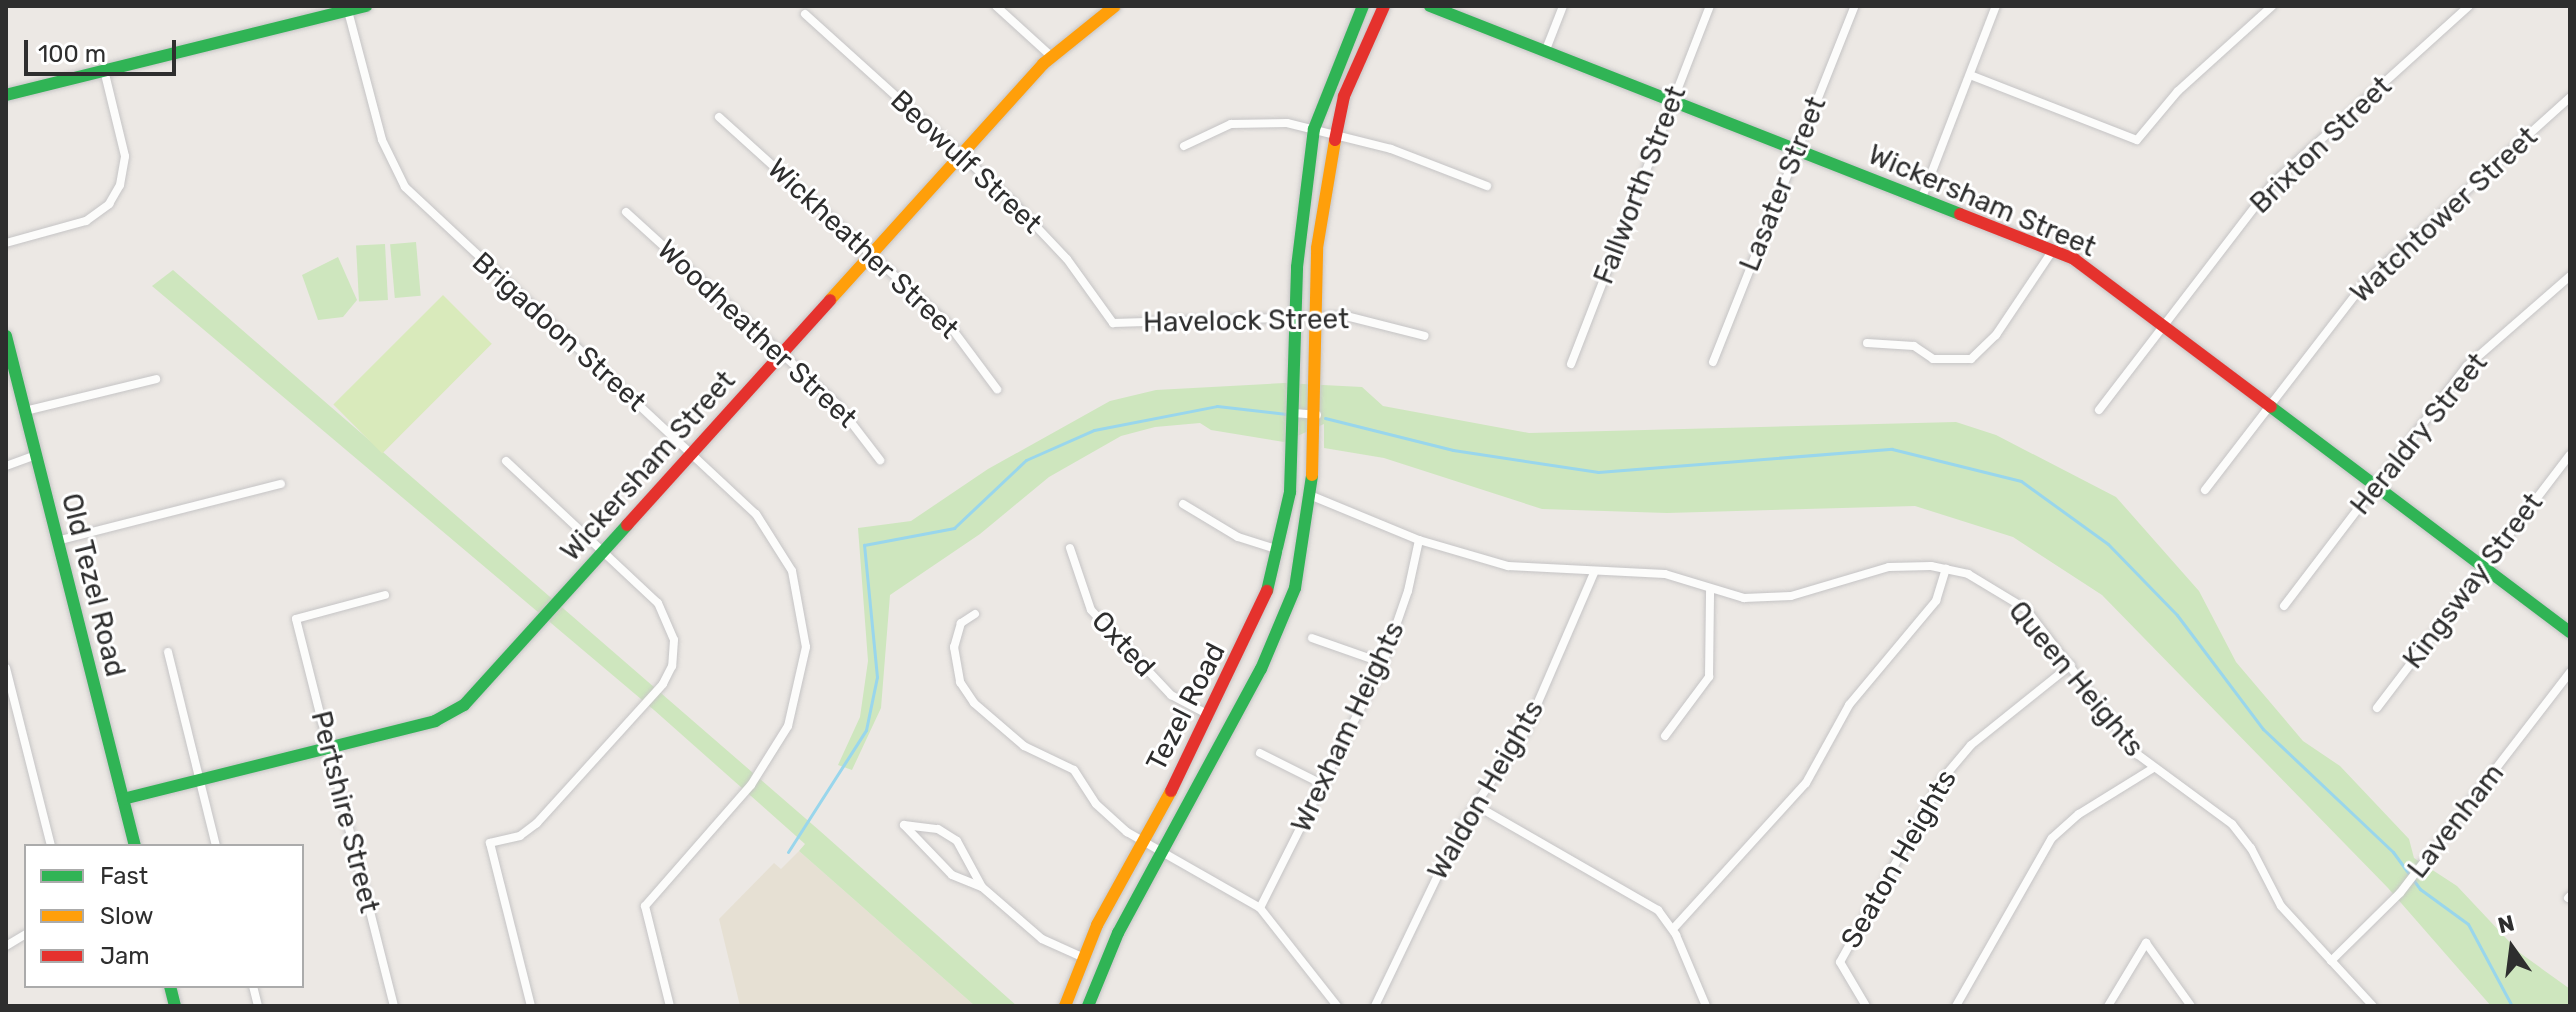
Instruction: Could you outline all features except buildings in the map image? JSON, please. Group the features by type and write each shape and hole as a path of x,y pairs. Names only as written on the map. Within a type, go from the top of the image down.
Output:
{"street":[{"path":"6,95 366,6"},
{"path":"996,6 1051,56"},
{"name":"Wickersham Street","path":"123,799 435,721 464,705 1051,56 1115,6"},
{"name":"Tezel Road","path":"1065,1006 1084,958 1209,715 1270,585 1280,550 1295,413 1299,239 1314,129 1363,6"},
{"name":"Tezel Road","path":"1088,1006 1103,963 1278,630 1295,588 1312,496 1317,415 1317,248 1333,134 1384,6"},
{"name":"Wickersham Street","path":"1430,6 2053,250 2088,267 2570,632"},
{"path":"1545,52 1563,6"},
{"name":"Fallworth Street","path":"1571,364 1710,6"},
{"name":"Lasater Street","path":"1713,362 1855,6"},
{"path":"1921,200 1996,6"},
{"path":"1970,75 2137,140 2178,91 2272,6"},
{"name":"Brixton Street","path":"2099,410 2274,182 2469,6"},
{"name":"Brigadoon Street","path":"348,11 382,140 405,187 756,514 783,551 799,592 806,647 796,707 777,750 645,906 670,1006"},
{"name":"Beowulf Street","path":"805,14 960,154 1067,259 1113,323"},
{"path":"6,243 86,221 109,204 120,185 123,142 104,70"},
{"name":"Watchtower Street","path":"2205,490 2366,281 2570,97"},
{"name":"Wickheather Street","path":"719,117 950,326 997,389"},
{"path":"1184,146 1220,128 1257,120 1314,129 1405,154 1487,186"},
{"name":"Woodheather Street","path":"626,212 855,422 880,460"},
{"path":"1867,343 1914,346 1933,359 1971,359 1996,335 2053,250"},
{"name":"Heraldry Street","path":"2284,606 2467,366 2570,276"},
{"name":"Havelock Street","path":"1113,323 1357,317 1425,336"},
{"name":"Old Tezel Road","path":"6,336 134,844"},
{"path":"25,411 156,379"},
{"path":"1295,413 1317,415"},
{"path":"6,466 36,455"},
{"name":"Kingsway Street","path":"2377,708 2570,455"},
{"path":"506,461 662,608 673,633 672,666 663,684 537,823 520,836 490,843 531,1006"},
{"path":"57,541 281,484"},
{"name":"Queen Heights","path":"1312,496 1419,540 1508,566 1594,573 1665,574 1710,589 1776,598 1878,569 1946,568 2011,598 2071,665 2152,769 2232,824 2251,848 2281,906 2373,1006"},
{"path":"1183,504 1238,537 1280,550"},
{"name":"Wrexham Heights","path":"1260,908 1383,663 1419,540"},
{"name":"Oxted","path":"1070,548 1091,610 1171,695 1209,715"},
{"path":"1673,929 1806,783 1849,705 1936,601 1946,568"},
{"name":"Waldon Heights","path":"1375,1006 1441,866 1526,730 1594,573"},
{"path":"1665,736 1709,677 1710,589"},
{"name":"Pertshire Street","path":"385,595 296,619 394,1006"},
{"path":"975,614 961,623 954,647 965,692 1024,746 1074,770 1109,819 1260,908 1337,1006"},
{"path":"1312,638 1383,663"},
{"path":"168,652 216,844"},
{"name":"Seaton Heights","path":"1866,1006 1840,962 1955,760 2071,665"},
{"path":"6,668 50,844"},
{"name":"Lavenham","path":"2331,961 2420,869 2570,672"},
{"path":"1260,753 1324,785"},
{"path":"1956,1006 2052,838 2079,814 2152,769"},
{"path":"1477,806 1621,884 1658,910 1673,929 1706,1006"},
{"path":"982,887 957,841 938,829 904,825 952,875 982,887 1042,939 1084,958"},
{"path":"6,946 24,935"},
{"path":"2108,1006 2146,943 2191,1006"}],"shaded area":[{"path":"799,851 975,1006 740,1006 719,919 774,863 781,869"}],"green space":[{"path":"416,242 421,296 395,298 390,244"},
{"path":"385,244 388,300 359,301 356,246"},
{"path":"338,257 357,300 343,317 318,320 302,275"},
{"path":"173,270 820,831 1017,1006 975,1006 799,851 805,844 654,710 152,286"},
{"path":"443,295 492,344 382,453 333,405"},
{"path":"1284,383 1362,387 1383,406 1529,433 1956,422 1996,435 2116,497 2199,591 2236,662 2303,741 2340,766 2409,839 2414,858 2457,886 2520,953 2570,989 2570,1006 2491,1006 2388,888 2102,595 2013,537 1915,506 1667,513 1542,509 1384,458 1324,448 1324,424 1284,442 1211,430 1200,423 1155,427 1121,436 1049,477 980,534 890,595 881,708 852,770 838,765 860,717 868,661 858,528 911,521 988,469 1110,401 1156,390"}],"waterway":[{"path":"788,852 866,730 877,677 864,545 954,528 1026,460 1094,430 1217,406 1287,414"},
{"path":"1325,418 1453,450 1598,472 1892,449 2021,481 2108,544 2177,615 2263,729 2393,852 2420,889 2468,924 2512,1006"}],"traffic: fast":[{"path":"6,95 366,6"},
{"path":"1267,591 1290,492 1297,267 1314,129 1363,6"},
{"path":"1430,6 1960,214"},
{"path":"6,336 134,844"},
{"path":"2271,407 2570,632"},
{"path":"1088,1006 1118,933 1261,669 1295,588 1312,475"},
{"path":"123,799 435,721 464,705 627,525"},
{"path":"170,988 175,1006"}],"traffic: slow":[{"path":"830,300 1043,64 1115,6"},
{"path":"1312,475 1317,248 1335,140"},
{"path":"1065,1006 1097,925 1171,791"}],"traffic: jam":[{"path":"1335,140 1344,96 1384,6"},
{"path":"1960,214 2074,259 2271,407"},
{"path":"627,525 830,300"},
{"path":"1171,791 1267,591"}]}
